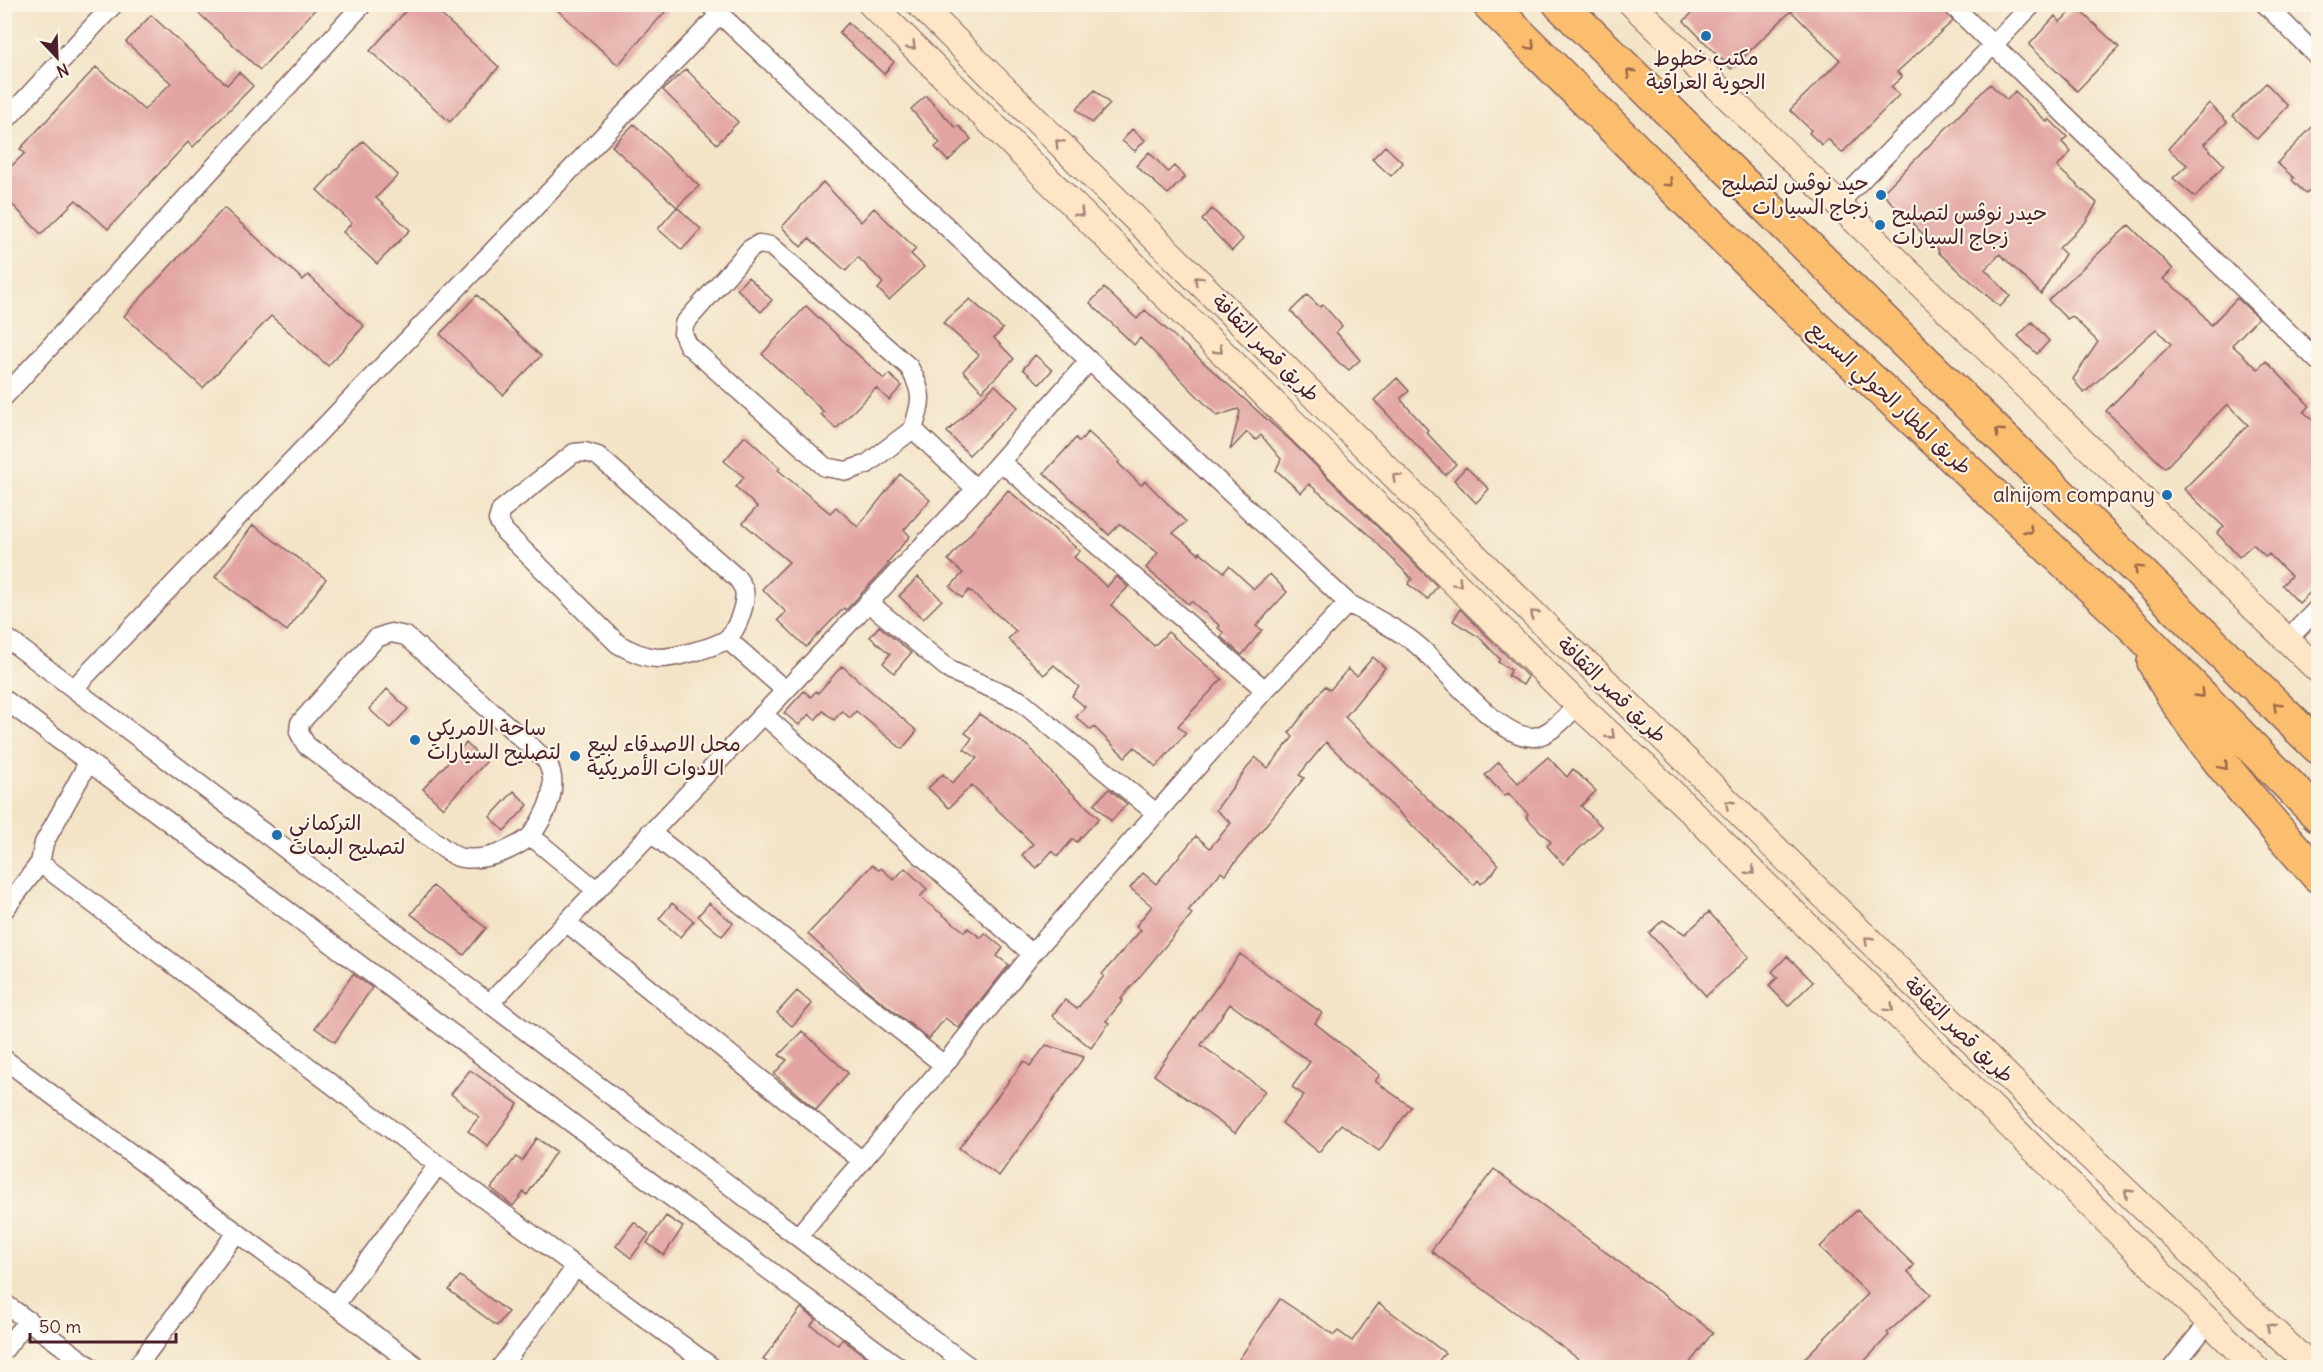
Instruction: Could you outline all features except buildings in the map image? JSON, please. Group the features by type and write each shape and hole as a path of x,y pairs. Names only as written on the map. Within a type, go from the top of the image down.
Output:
{"highway":[{"name":"طريق المطار الحولي السريع","path":"1489,4 1871,382 2136,629 2319,815"},
{"path":"1560,4 2319,747"},
{"path":"1799,312 1810,315 1831,306 1837,297 1839,285 1837,274"},
{"path":"1871,382 1867,370 1869,358 1876,348 1887,342 1899,340 1910,345"},
{"path":"2136,629 2176,704 2219,762 2319,876"}],"street":[{"path":"4,122 114,4"},
{"path":"4,397 363,4"},
{"name":"طريق قصر الثقافة","path":"871,4 1578,705 1652,773 2256,1368"},
{"name":"طريق قصر الثقافة","path":"920,4 1560,640 1592,668 2062,1131 2304,1365"},
{"path":"1632,4 2319,670"},
{"path":"1952,4 2319,361"},
{"path":"1838,204 2033,4"},
{"path":"2265,4 2319,57"},
{"path":"74,688 715,9 1088,362 1348,603 1412,641 1490,716 1520,736 1537,737 1553,728 1578,705"},
{"path":"759,244 771,246 909,367 920,387 921,404 913,429 867,464 848,471 825,467 688,345 683,334 684,324 750,249 759,244"},
{"path":"490,1003 976,489 1088,362"},
{"path":"913,429 976,489"},
{"path":"585,452 598,456 737,578 744,590 743,602 736,627 727,639 713,646 659,658 639,654 618,644 505,532 498,520 501,510 574,453 585,452"},
{"path":"1001,462 1265,690"},
{"path":"868,602 951,672 1019,700 1157,814"},
{"path":"798,1236 944,1065 1032,954 1265,690 1348,603"},
{"path":"2287,640 2319,608"},
{"path":"391,633 406,636 546,760 552,771 553,787 545,816 531,836 515,848 481,858 461,858 442,847 306,745 299,732 300,723 376,638 391,633"},
{"path":"4,636 971,1368"},
{"path":"727,639 786,690"},
{"path":"4,699 900,1368"},
{"path":"764,714 1032,954"},
{"path":"4,910 40,863 44,843 88,763"},
{"path":"650,832 944,1065"},
{"path":"531,836 596,890"},
{"path":"40,863 438,1165 713,1368"},
{"path":"566,922 861,1160"},
{"path":"4,1059 419,1368"},
{"path":"335,1305 438,1165"},
{"path":"138,1365 237,1232"},
{"path":"500,1368 576,1267"},
{"path":"4,1304 92,1368"},
{"path":"4,1350 28,1320"},
{"path":"2172,1368 2208,1323"}],"place":[{"name":"مكتب خطوط الجوية العراقية","path":"1706,36"},
{"name":"حيد نوڤس لتصليح زجاج السيارات","path":"1881,195"},
{"name":"حيدر نوڤس لتصليح زجاج السيارات","path":"1880,225"},
{"name":"alnijom company","path":"2167,495"},
{"name":"ساحة الامريكي لتصليح السيارات","path":"415,740"},
{"name":"محل الاصدقاء لبيع الادوات الأمريكية","path":"575,756"},
{"name":"التركماني لتصليح البمات","path":"277,835"}]}
